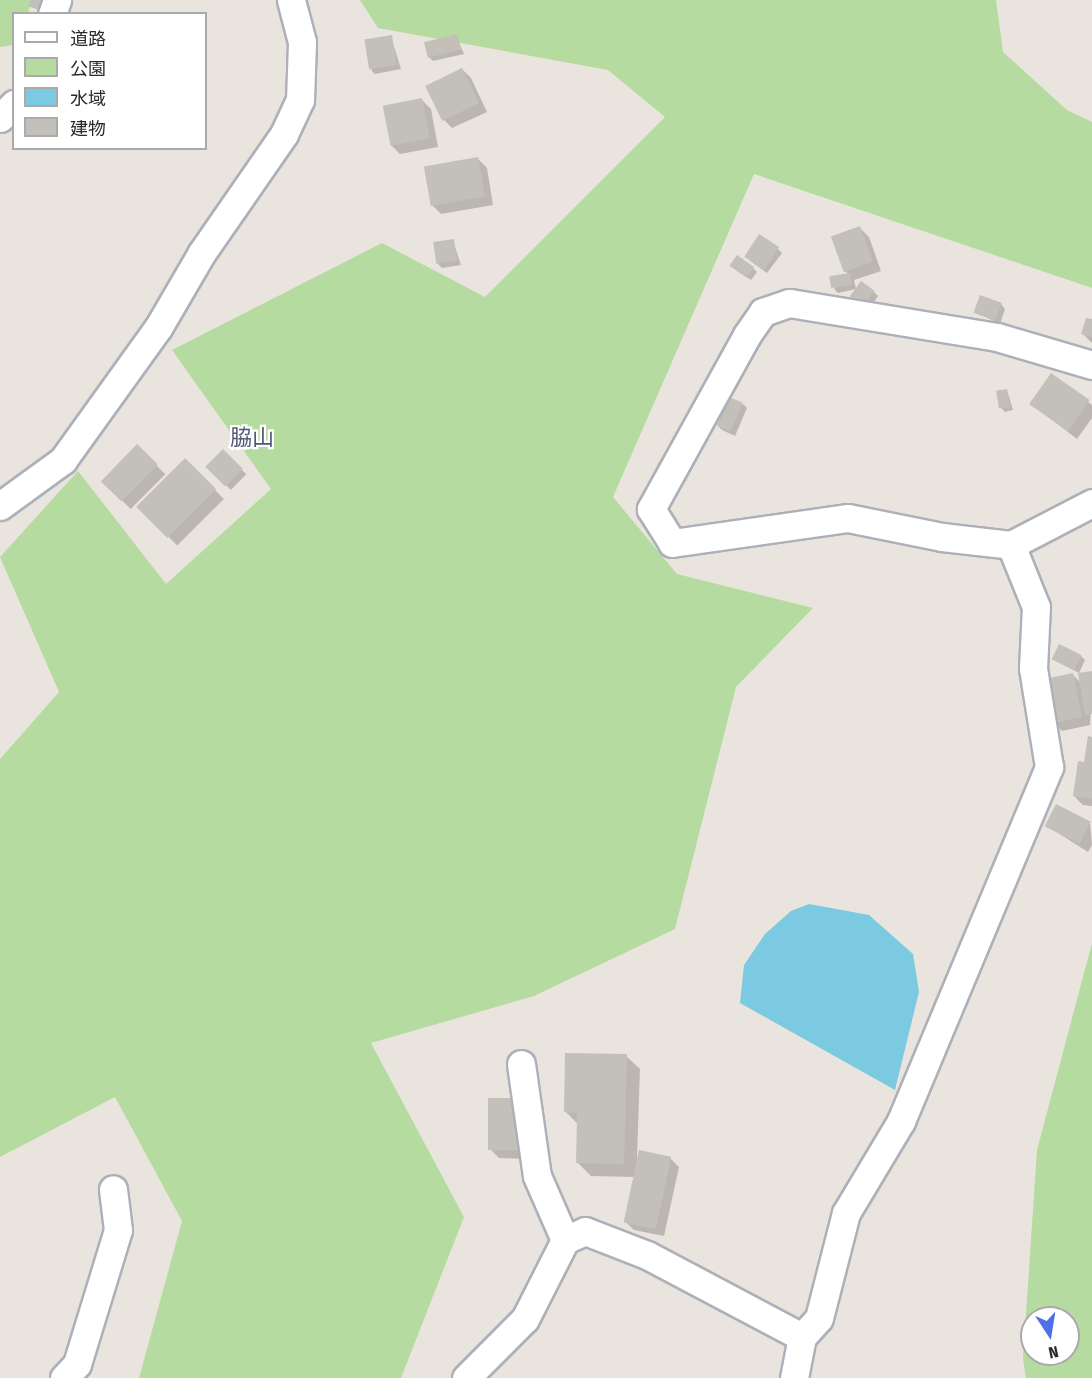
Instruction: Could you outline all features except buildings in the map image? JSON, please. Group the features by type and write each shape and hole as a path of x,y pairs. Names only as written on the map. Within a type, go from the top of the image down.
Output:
{"street":[{"path":"0,506 63,460 158,328 201,254 284,134 300,100 302,42 291,0"},
{"path":"0,118 12,106"},
{"path":"1092,365 997,337 789,303 763,312 747,335 651,509 672,543 848,518 942,537 1011,545 1092,503"},
{"path":"794,1378 802,1337 819,1318 846,1213 901,1121 1049,767 1033,668 1035,607 1011,545"},
{"path":"521,1064 537,1176 565,1240"},
{"path":"64,1378 77,1364 118,1230 113,1189"},
{"path":"466,1378 525,1319 565,1240 585,1231 647,1255 802,1337"}],"green space":[{"path":"0,0 32,0 28,12 12,12 12,45 0,47"},
{"path":"360,0 996,0 1003,52 1067,110 1092,122 1092,288 754,174 613,497 677,574 813,608 736,687 675,929 534,996 371,1043 464,1217 401,1378 139,1378 182,1221 115,1097 0,1157 0,759 59,692 0,557 78,471 166,584 271,489 172,350 382,243 485,297 665,117 608,70 378,28"},
{"path":"1092,943 1092,1378 1026,1378 1024,1366 1080,1366 1080,1306 1027,1306 1037,1150"}],"water":[{"path":"809,904 869,915 913,954 919,992 895,1090 740,1003 744,965 765,934 791,911"}],"district":[{"name":"脇山","path":"252,438"}]}
